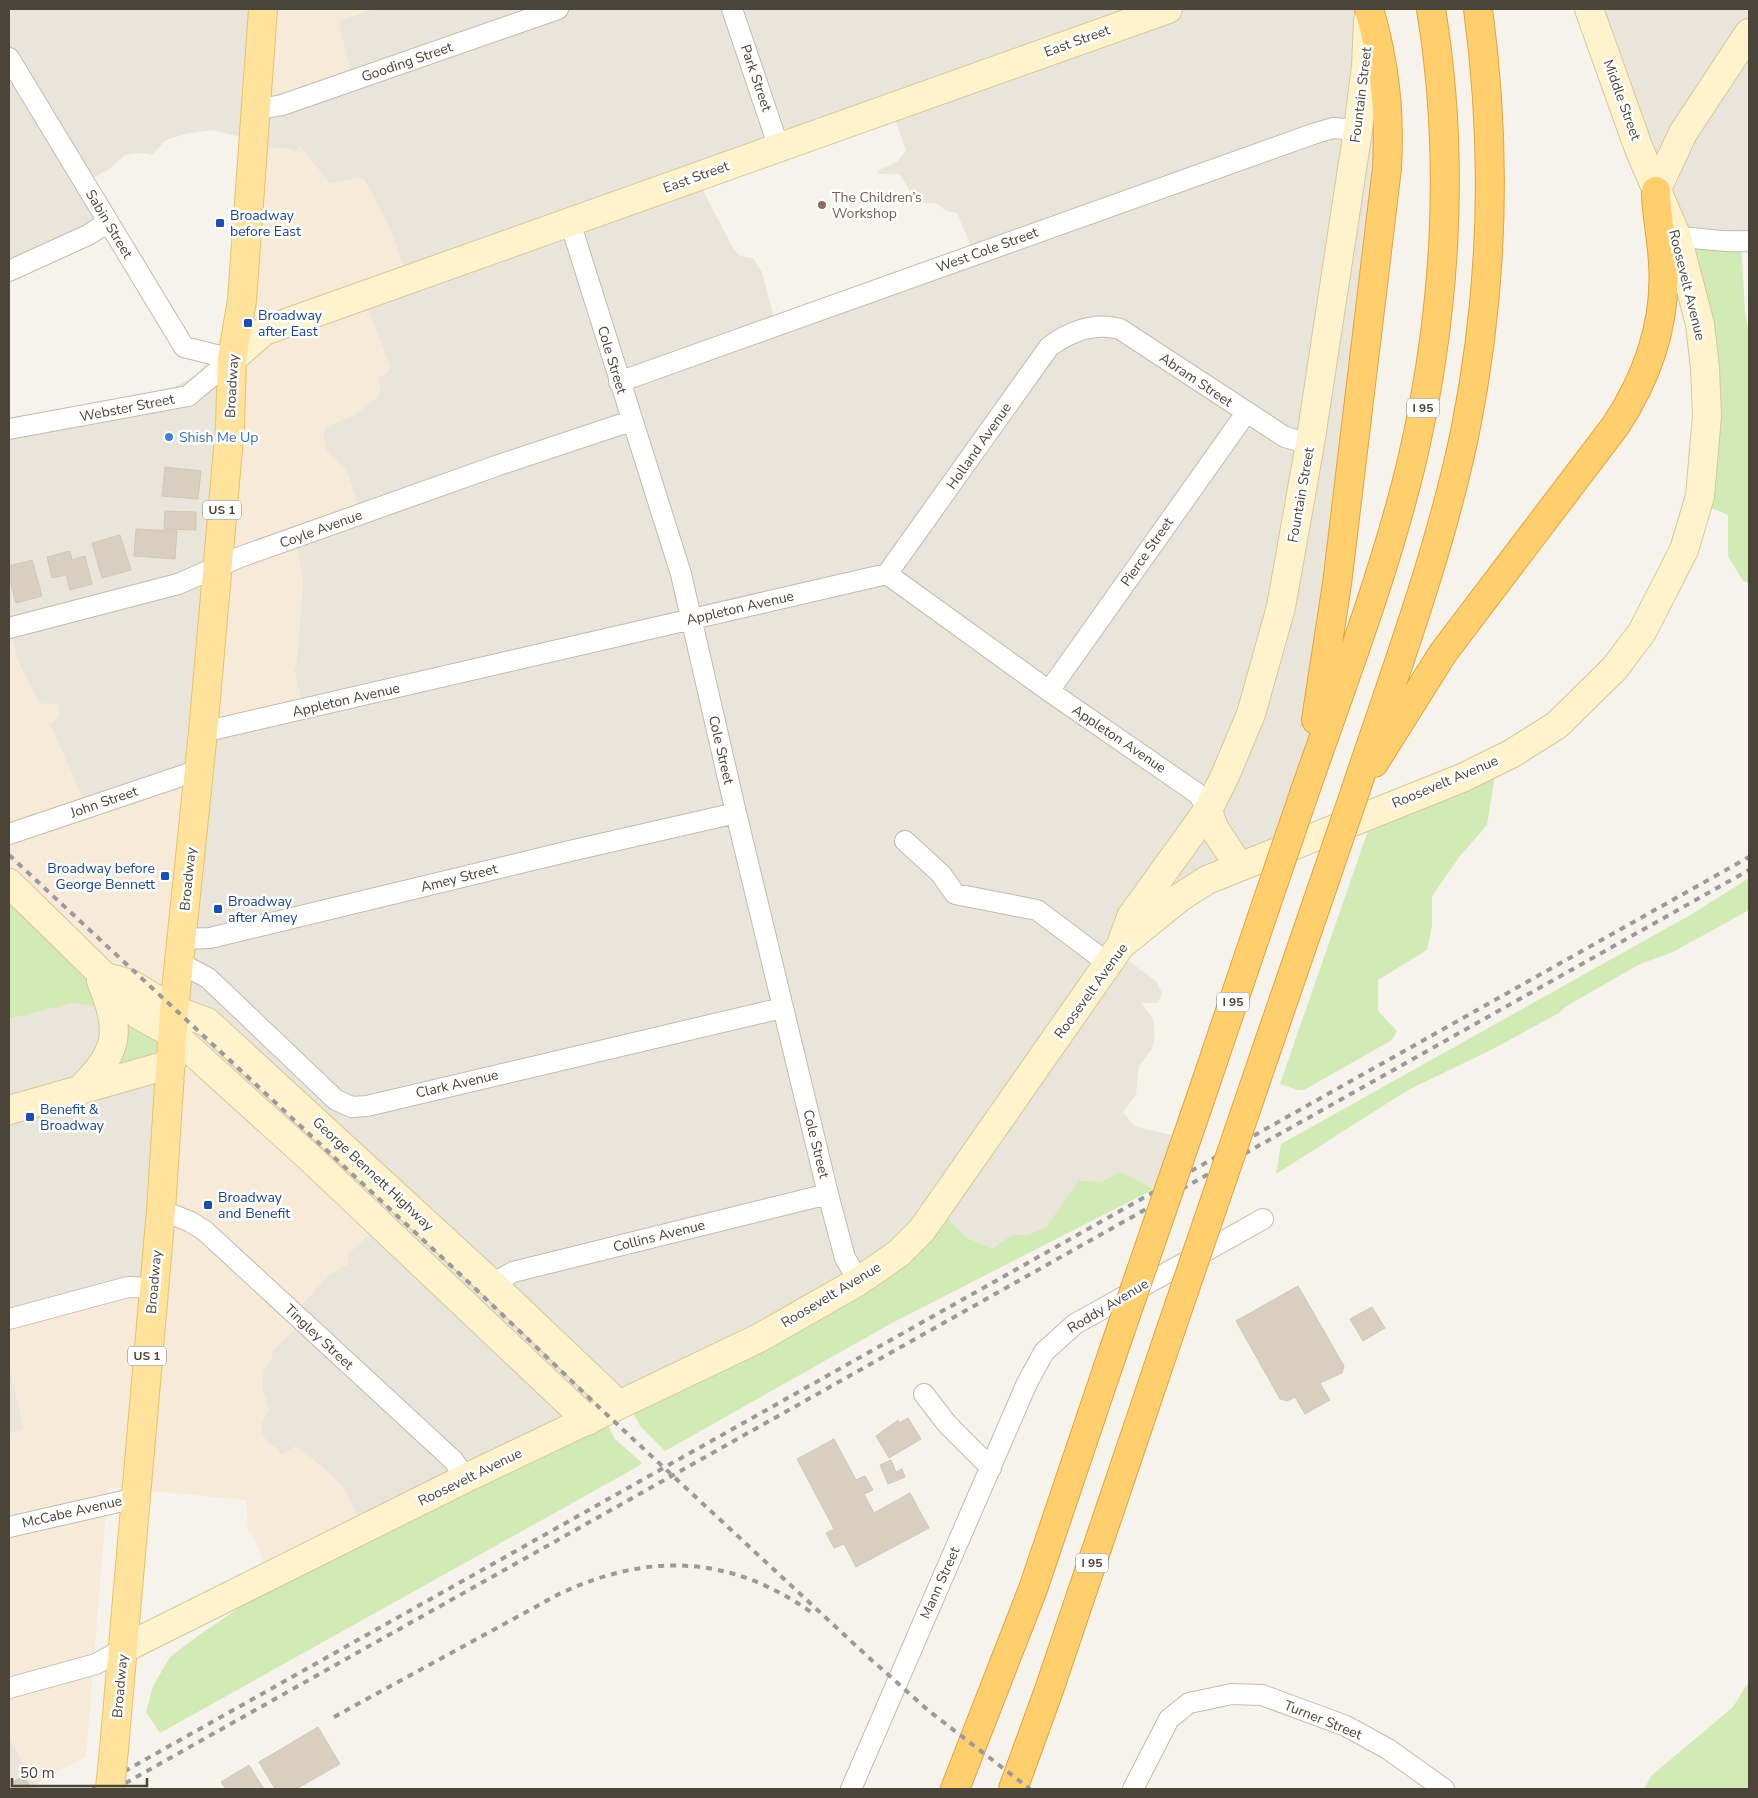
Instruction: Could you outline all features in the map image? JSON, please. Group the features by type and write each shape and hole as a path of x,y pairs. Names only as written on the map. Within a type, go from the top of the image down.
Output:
{"highway":[{"path":"1305,791 1337,584 1387,168 1386,76 1368,9"},
{"name":"I 95","path":"955,1789 1033,1589 1392,533 1417,438 1429,374 1441,276 1445,178 1442,113 1431,9"},
{"name":"I 95","path":"1013,1789 1047,1698 1356,789 1422,589 1450,494 1476,366 1484,300 1489,200 1487,102 1478,9"},
{"path":"1356,789 1396,732 1413,698 1443,653 1616,425 1638,387 1653,351 1663,298 1664,265 1656,216 1656,191"}],"main road":[{"name":"Broadway","path":"110,1789 161,1210 173,1022 203,732 230,426 232,359 242,300 254,110 263,9"}],"street":[{"name":"Gooding Street","path":"254,110 282,105 558,9"},
{"name":"Park Street","path":"732,9 779,148"},
{"name":"East Street","path":"232,359 264,331 1168,9"},
{"name":"Fountain Street","path":"1115,954 1131,917 1208,810 1241,742 1281,607 1310,444 1358,130 1368,42 1368,9"},
{"name":"Middle Street","path":"1589,9 1656,191"},
{"path":"1656,191 1682,133 1749,32"},
{"name":"Sabin Street","path":"9,58 107,223 184,347 232,359"},
{"name":"West Cole Street","path":"619,382 1304,137 1333,128 1358,130"},
{"name":"Roosevelt Avenue","path":"9,1688 96,1664 466,1478 759,1338 859,1281 899,1253 932,1218 1115,954 1179,898 1206,880 1462,778 1511,754 1556,724 1589,695 1614,669 1642,632 1684,550 1700,496 1707,416 1705,368 1700,324 1677,237 1656,191"},
{"name":"Cole Street","path":"570,222 681,574 782,1008 828,1194 845,1258 859,1281"},
{"path":"9,271 88,235 107,223"},
{"path":"1677,237 1726,242 1749,241"},
{"name":"Abram Street","path":"1081,330 1105,325 1120,329 1285,437 1310,444"},
{"name":"Holland Avenue","path":"887,574 1049,347 1062,338 1081,330"},
{"name":"Webster Street","path":"9,429 188,396 232,359"},
{"name":"Pierce Street","path":"1049,691 1246,413"},
{"name":"Coyle Avenue","path":"9,628 178,584 217,566 496,466 632,421"},
{"name":"Appleton Avenue","path":"203,732 887,574 1049,691 1198,794 1208,810"},
{"name":"John Street","path":"9,834 199,770"},
{"path":"1208,810 1214,828 1239,866"},
{"name":"Amey Street","path":"181,951 210,938 736,813"},
{"path":"905,841 941,874 955,894 1037,910 1115,954"},
{"name":"George Bennett Highway","path":"9,883 100,972 131,984 173,1022 319,1166 588,1421"},
{"name":"Clark Avenue","path":"181,951 336,1100 352,1107 367,1106 782,1008"},
{"path":"78,1091 98,1071 113,1045 113,1017 100,972"},
{"name":"George Bennett Highway","path":"173,1022 207,1022 492,1284 619,1405"},
{"path":"9,1110 171,1064"},
{"name":"Collins Avenue","path":"492,1284 513,1272 828,1194"},
{"name":"Tingley Street","path":"161,1210 191,1222 205,1231 453,1460 466,1478"},
{"name":"Roddy Avenue","path":"991,1468 1032,1372 1044,1352 1058,1337 1095,1311 1263,1219"},
{"path":"9,1318 128,1287 153,1288"},
{"path":"924,1394 947,1424 991,1468"},
{"name":"Mann Street","path":"851,1789 991,1468"},
{"name":"McCabe Avenue","path":"9,1527 136,1498"},
{"name":"Turner Street","path":"1133,1789 1169,1719 1189,1703 1232,1694 1262,1696 1346,1726 1388,1749 1444,1789"}],"shaded area":[{"path":"9,9 261,9 338,21 373,9 1366,9 1388,142 1313,740 1284,841 1111,948 1156,981 1162,993 1158,1003 1141,1003 1153,1019 1155,1035 1152,1049 1139,1066 1136,1095 1123,1112 1134,1126 1180,1137 1162,1191 1140,1183 1121,1172 1100,1182 1080,1180 1046,1227 1027,1235 1012,1235 992,1248 967,1238 934,1206 851,1277 362,1525 281,1455 278,1449 268,1443 261,1433 262,1422 268,1410 262,1387 263,1371 271,1360 273,1350 305,1319 298,1309 329,1274 348,1264 179,1032 84,801 49,723 20,666 9,631 9,424 161,395 195,375 225,344 219,530 302,703 294,670 297,661 303,577 293,534 347,471 325,449 323,434 327,426 354,415 380,389 362,292 359,178 330,184 300,147 296,153 250,146 242,137 211,130 185,134 166,140 152,155 140,153 125,155 111,168 86,182 107,224 9,265","holes":["890,106 906,150 898,161 877,171 880,174 900,174 916,202 938,204 946,211 957,213 972,249 774,318 762,272 753,258 740,256 733,248 695,175"]},
{"path":"261,9 373,9 338,21 351,72 253,107"},
{"path":"1589,9 1749,9 1749,242 1682,234"},
{"path":"250,146 292,149 295,153 300,146 330,184 359,178 365,180 391,231 405,271 362,293 391,369 377,380 380,389 377,398 354,415 327,426 323,434 325,449 347,471 358,505 293,535 303,577 297,661 294,670 302,703 207,728"},
{"path":"9,631 20,666 39,703 59,705 60,716 50,724 84,801 193,764 172,1020 9,878"},
{"path":"73,1003 108,1009 157,1051 169,1047 148,1278 9,1313 9,1019"},
{"path":"169,1047 381,1224 348,1254 348,1264 329,1274 298,1308 305,1319 273,1350 271,1360 263,1371 262,1387 269,1410 262,1422 261,1433 268,1443 278,1449 281,1455 296,1446 319,1464 342,1485 362,1525 267,1573 254,1536 248,1531 246,1500 108,1487 86,1757 35,1784 9,1737 9,1434 24,1429 9,1364 9,1313 148,1278"},
{"path":"9,1364 24,1429 9,1434"},
{"path":"9,1737 35,1784 38,1789 9,1789"}],"green space":[{"path":"1682,234 1741,241 1745,312 1749,333 1749,583 1743,581 1728,556 1728,515 1692,500 1704,380"},
{"path":"1495,775 1487,825 1460,856 1432,896 1432,926 1427,950 1378,980 1378,1011 1397,1031 1392,1040 1304,1090 1280,1084 1371,822"},
{"path":"9,878 169,1047 95,1081 102,1058 108,1009 73,1003 9,1019"},
{"path":"1749,878 1749,910 1673,952 1640,964 1565,1007 1559,1013 1491,1050 1408,1090 1276,1174 1281,1144 1692,914"},
{"path":"1121,1172 1154,1189 892,1323 665,1451 640,1426 625,1397 851,1277 934,1205 967,1238 992,1248 1012,1235 1027,1235 1046,1227 1079,1180 1100,1182"},
{"path":"602,1412 615,1439 642,1463 637,1467 160,1733 146,1712 153,1686 170,1657 199,1635 362,1525"},
{"path":"1749,1681 1749,1789 1644,1789 1651,1776 1733,1707"}],"building":[{"path":"165,467 201,471 198,499 162,496"},
{"path":"165,511 196,512 196,530 164,529"},
{"path":"136,529 177,531 175,559 134,556"},
{"path":"120,535 131,570 102,578 92,543"},
{"path":"70,551 72,560 85,556 92,584 70,590 66,575 52,578 47,557"},
{"path":"32,560 42,596 16,603 9,576 9,566"},
{"path":"1298,1286 1344,1366 1342,1373 1320,1383 1330,1400 1305,1414 1295,1397 1287,1401 1280,1399 1236,1321"},
{"path":"1372,1307 1385,1328 1363,1341 1350,1319"},
{"path":"908,1418 921,1439 889,1458 876,1436 898,1420 899,1423"},
{"path":"834,1439 856,1480 865,1476 873,1490 864,1494 874,1513 910,1493 929,1528 856,1567 844,1544 834,1548 826,1533 834,1529 797,1459"},
{"path":"891,1460 896,1472 902,1469 905,1477 888,1484 880,1465"},
{"path":"318,1727 340,1764 296,1789 275,1789 259,1762"},
{"path":"249,1765 264,1789 226,1789 221,1782"},
{"path":"24,1776 31,1789 9,1789 9,1784"}],"railway":[{"path":"9,855 866,1655 929,1711 1030,1789"},
{"path":"93,1789 1749,857"},
{"path":"115,1789 1749,870"},
{"path":"334,1717 559,1594 592,1580 625,1571 657,1566 688,1566 719,1570 750,1579 780,1593 811,1612"}],"place":[{"name":"The Children’s Workshop","path":"822,205"},
{"name":"Broadway before East","path":"220,223"},
{"name":"Broadway after East","path":"248,323"},
{"name":"Shish Me Up","path":"169,437"},
{"name":"Broadway before George Bennett","path":"165,876"},
{"name":"Broadway after Amey","path":"218,909"},
{"name":"Benefit & Broadway","path":"30,1117"},
{"name":"Broadway and Benefit","path":"208,1205"}]}
